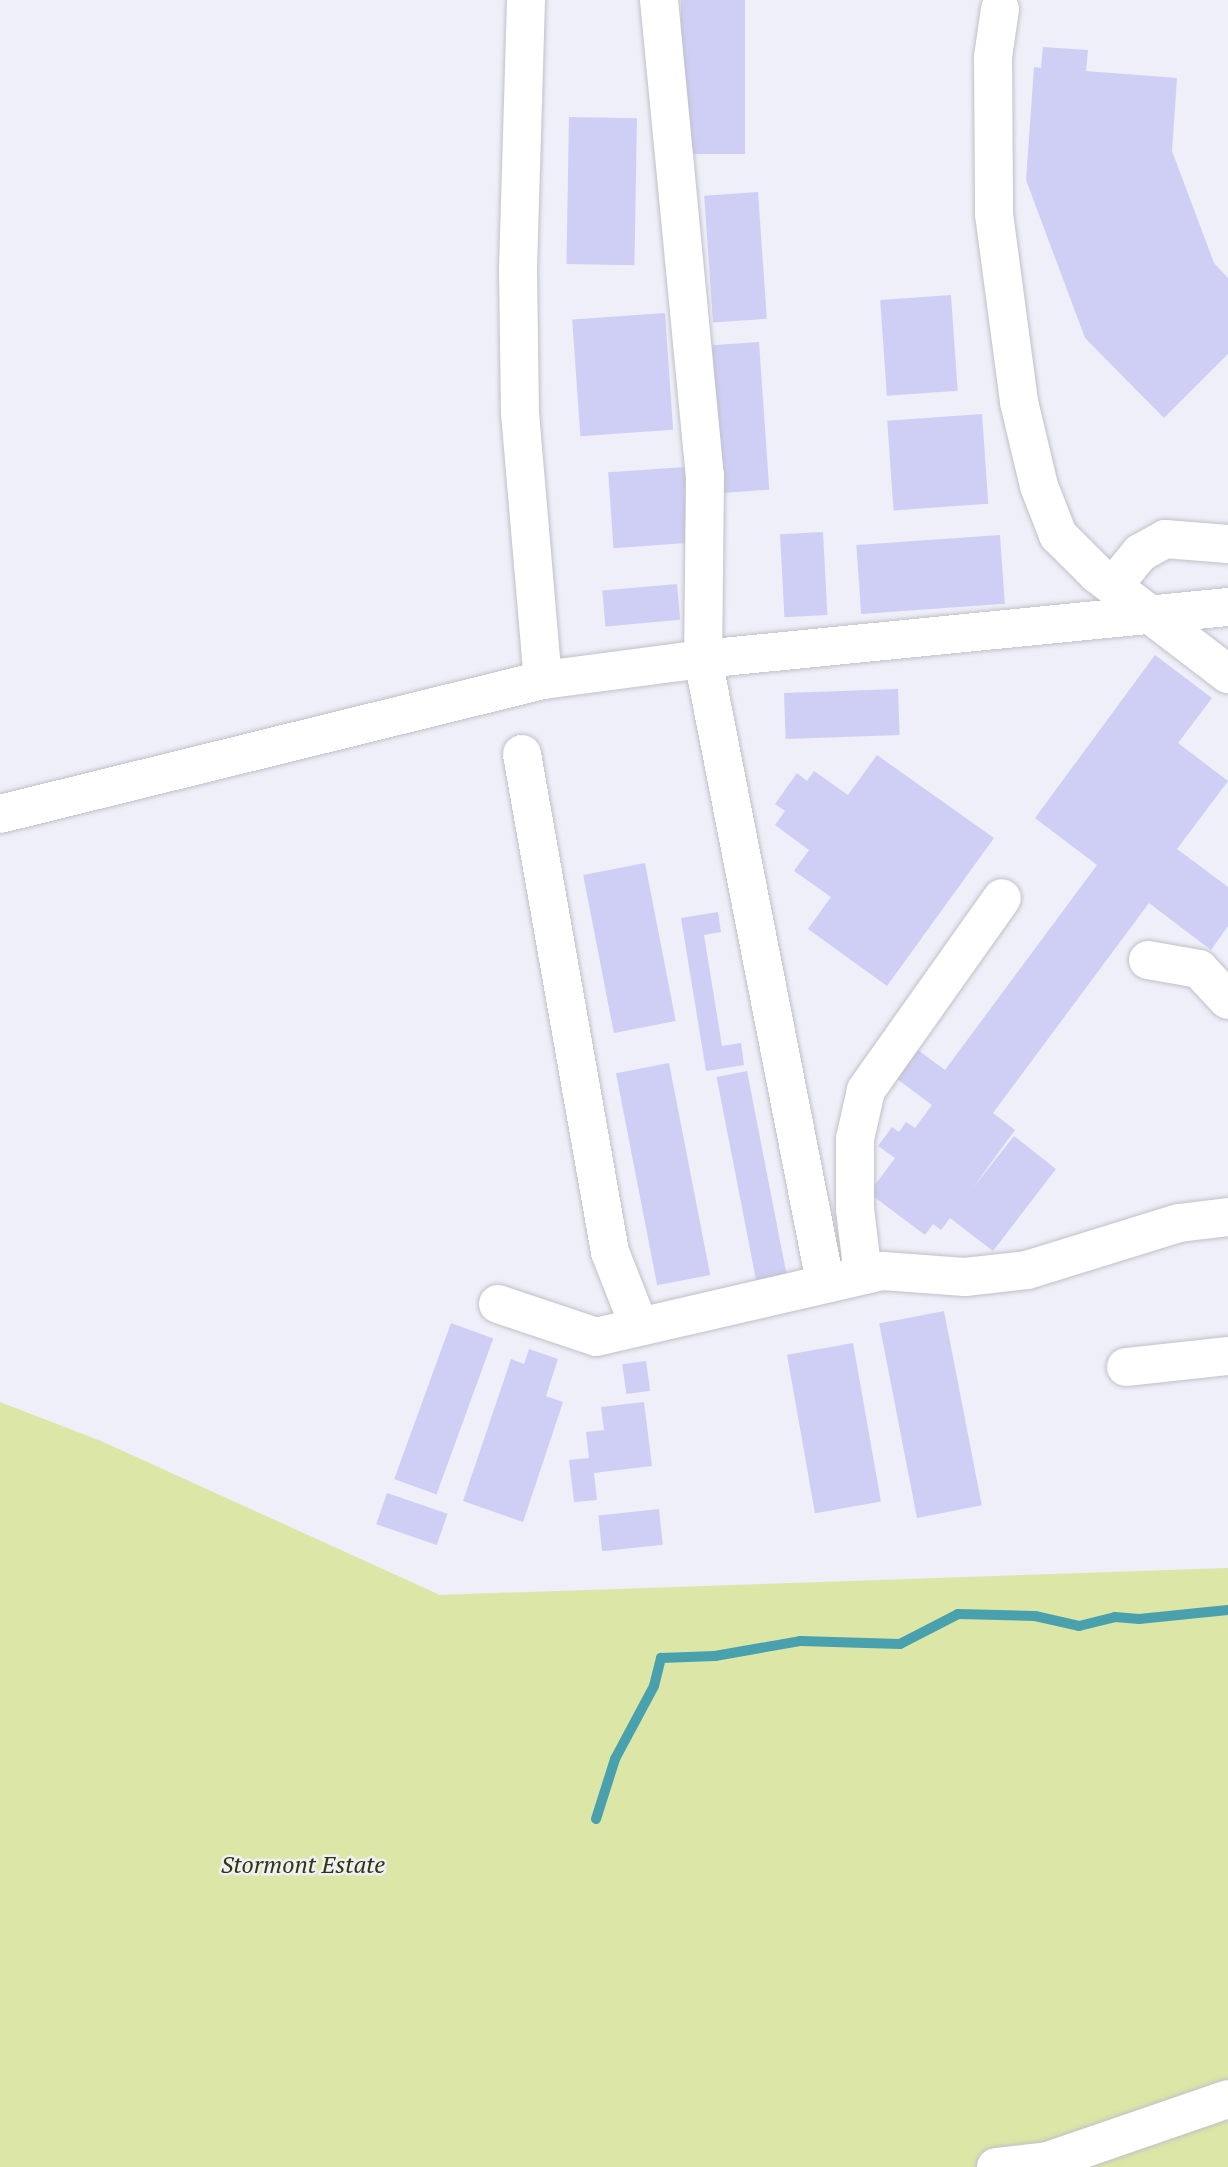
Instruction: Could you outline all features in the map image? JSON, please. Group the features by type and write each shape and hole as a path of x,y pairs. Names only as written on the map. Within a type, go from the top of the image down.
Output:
{"lane":[{"path":"526,0 518,270 520,413 543,680"},
{"path":"659,0 705,475 704,659 824,1282"},
{"path":"1000,9 993,57 994,214 1018,402 1039,486 1058,535 1113,586 1228,674"},
{"path":"1113,586 1140,553 1165,539 1228,544"},
{"path":"0,814 543,680 704,659 1228,607"},
{"path":"522,754 610,1252 639,1326"},
{"path":"863,1275 855,1209 855,1139 866,1090 1002,898"},
{"path":"1148,960 1199,969 1228,1000"},
{"path":"498,1304 596,1337 824,1282 883,1271 965,1277 1027,1270 1179,1223 1228,1217"},
{"path":"1126,1367 1228,1356"},
{"path":"996,2167 1048,2161 1228,2099"}],"green space":[{"name":"Stormont Estate","path":"0,1402 101,1441 440,1595 1228,1568 1228,2167 0,2167"}],"building":[{"path":"681,0 745,0 745,154 681,154"},
{"path":"1043,47 1088,50 1086,71 1177,78 1172,151 1214,263 1228,278 1228,354 1164,418 1085,338 1026,180 1034,67 1041,68"},
{"path":"569,117 637,118 634,265 566,264"},
{"path":"758,192 767,319 713,322 704,196"},
{"path":"951,295 958,391 887,396 880,300"},
{"path":"665,313 673,430 580,436 572,319"},
{"path":"759,342 769,490 722,493 712,345"},
{"path":"982,414 988,504 894,510 887,421"},
{"path":"685,467 690,543 613,548 608,472"},
{"path":"823,532 827,615 784,617 780,534"},
{"path":"1000,535 1005,604 861,614 856,545"},
{"path":"677,584 680,620 605,626 602,591"},
{"path":"1155,655 1212,698 1178,743 1228,781 1177,849 1228,887 1228,926 1211,950 1149,903 993,1113 1015,1130 972,1189 1014,1136 1056,1169 993,1251 950,1218 941,1230 933,1224 925,1235 869,1193 895,1158 878,1146 892,1127 899,1132 906,1122 915,1128 932,1105 897,1079 918,1050 945,1070 1097,865 1035,818"},
{"path":"898,689 900,735 786,739 784,693"},
{"path":"877,755 994,838 887,986 808,929 831,897 794,871 809,850 775,825 785,811 775,804 797,773 807,781 814,771 848,795"},
{"path":"645,863 676,1021 614,1033 583,875"},
{"path":"718,912 721,932 704,935 722,1046 741,1043 744,1065 706,1071 681,918"},
{"path":"669,1063 710,1275 657,1285 616,1073"},
{"path":"747,1071 786,1274 756,1280 717,1077"},
{"path":"944,1311 982,1505 917,1518 879,1324"},
{"path":"451,1323 493,1338 437,1494 394,1479"},
{"path":"853,1343 881,1502 815,1513 787,1355"},
{"path":"529,1349 558,1359 546,1396 563,1402 523,1522 463,1501 511,1359 524,1364"},
{"path":"646,1361 650,1391 626,1394 622,1364"},
{"path":"644,1402 652,1466 594,1473 597,1500 574,1502 569,1460 589,1458 586,1432 604,1430 601,1407"},
{"path":"387,1493 448,1514 437,1545 376,1524"},
{"path":"659,1509 663,1545 602,1551 598,1515"}],"waterway":[{"path":"596,1819 615,1759 654,1686 661,1658 715,1656 800,1641 900,1644 958,1614 1035,1616 1079,1626 1115,1617 1139,1619 1228,1610"}]}
